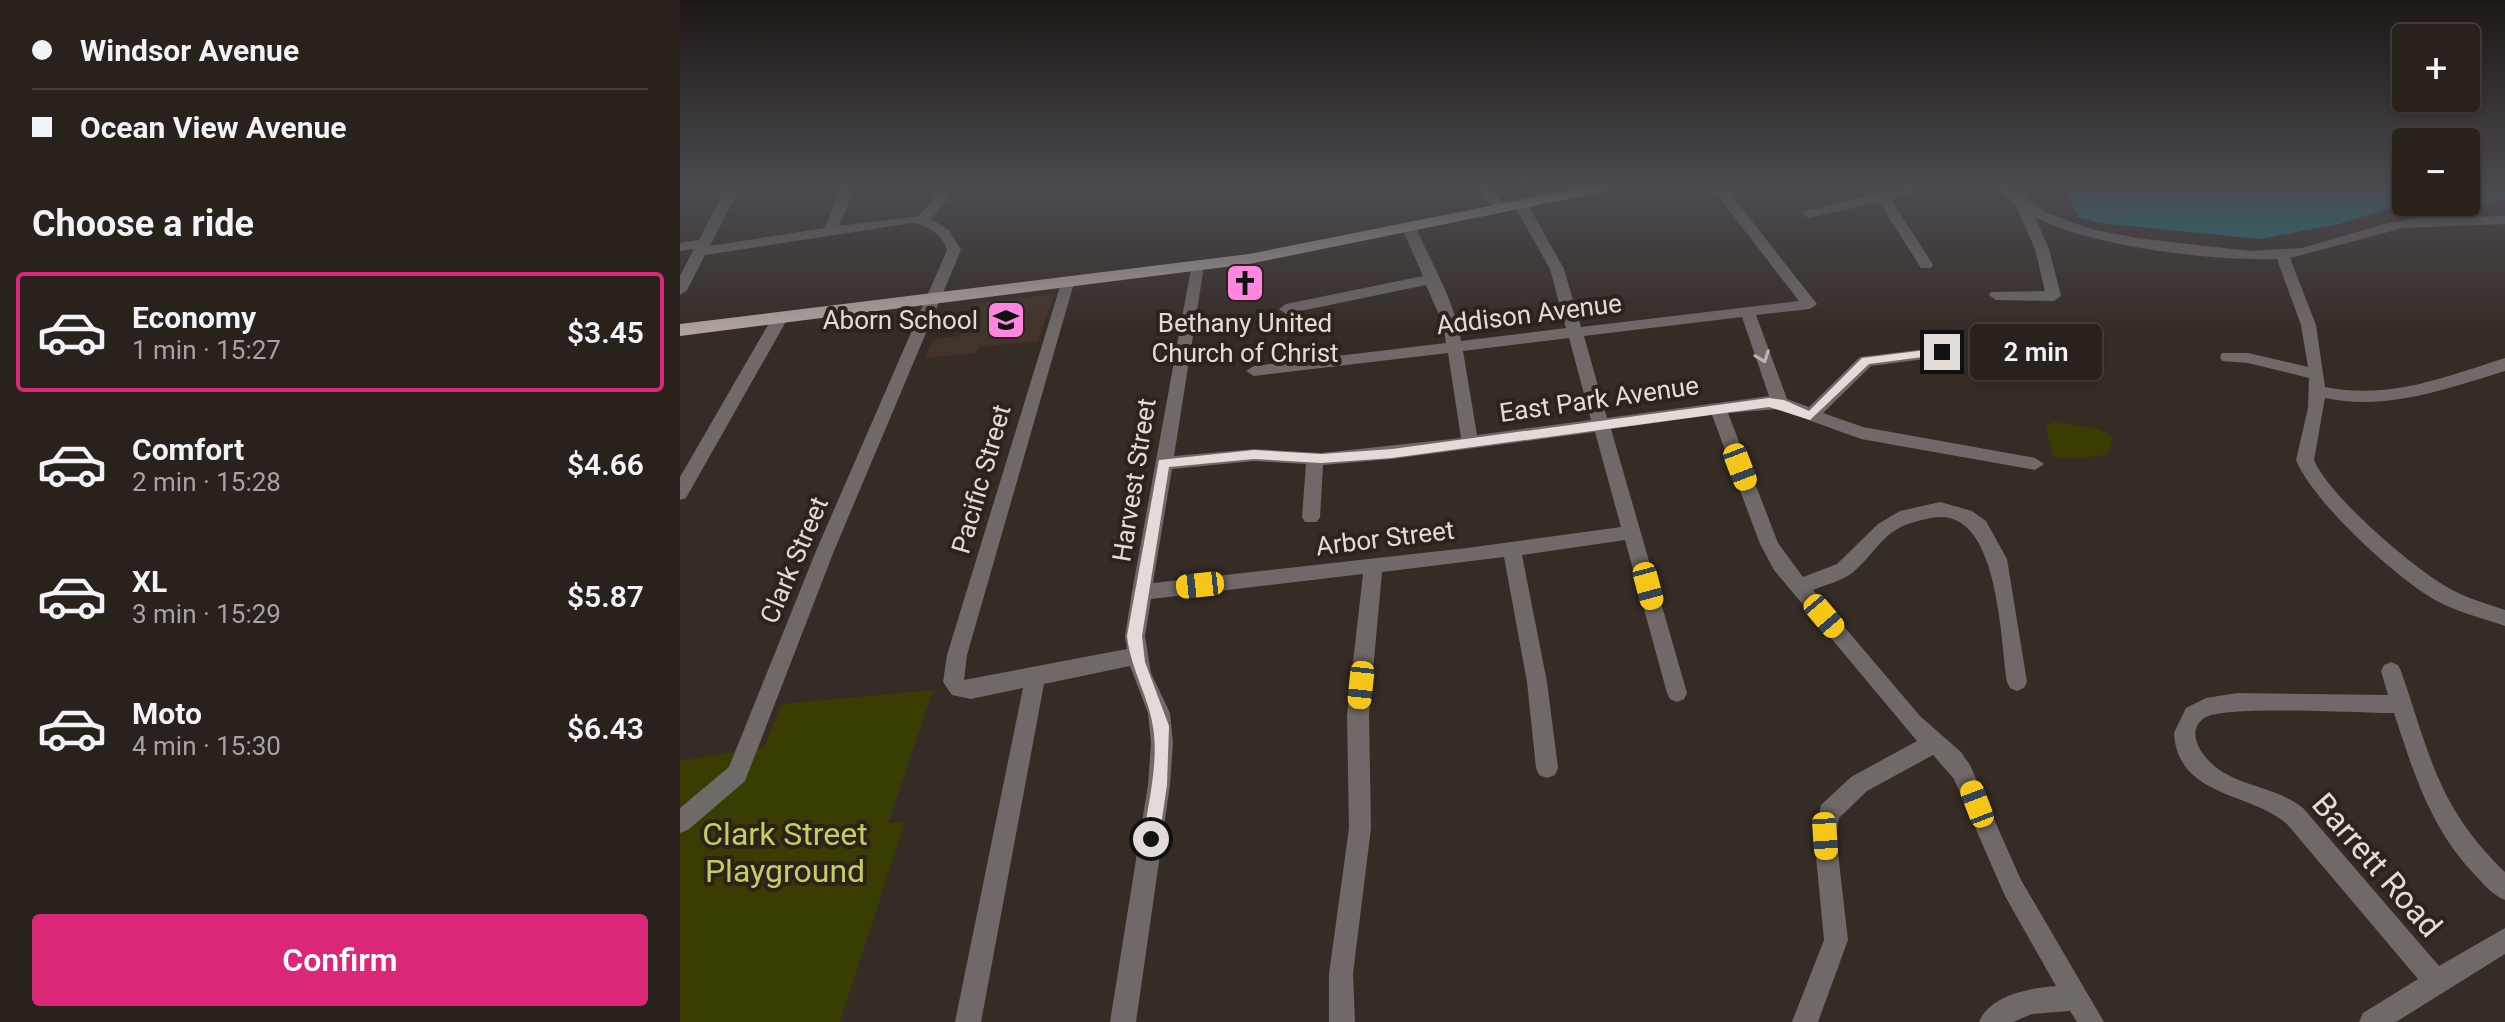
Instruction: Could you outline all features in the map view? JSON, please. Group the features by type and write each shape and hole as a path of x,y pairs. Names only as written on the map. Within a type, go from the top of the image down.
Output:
{"main road":[{"path":"680,330 1197,266 1372,235"}],"street":[{"path":"680,290 709,235"},
{"path":"680,247 702,248 808,235"},
{"name":"Clark Street","path":"680,822 737,774 820,564 954,250 945,235"},
{"path":"1412,235 1448,315 1470,442"},
{"path":"1539,235 1553,259 1677,693"},
{"name":"Addison Avenue","path":"1254,371 1810,304 1756,235"},
{"path":"1907,235 1926,265"},
{"path":"1996,295 2054,296 2036,235"},
{"path":"2096,235 2221,252 2282,255 2364,235"},
{"path":"2282,255 2309,320 2317,383 2313,428 2304,461 2315,480 2417,577 2453,599 2505,618"},
{"name":"Harvest Street","path":"1136,656 1135,636 1197,266"},
{"path":"1286,309 1432,279"},
{"name":"Pacific Street","path":"1035,678 971,690 959,689 953,682 952,674 1067,283"},
{"path":"1747,311 1780,403"},
{"path":"680,493 780,318"},
{"path":"1810,416 1866,361 1942,352"},
{"path":"2228,357 2248,358 2317,383 2345,399 2379,400 2500,367 2505,363"},
{"name":"East Park Avenue","path":"1163,463 1254,455 1315,458 1392,453 1780,403 1861,433 2035,464"},
{"path":"1718,409 1769,544 1781,565 1913,723 1962,772 2002,866 2091,1022"},
{"path":"1311,517 1315,458"},
{"path":"1799,587 1844,569 1884,529 1906,516 1940,509 1966,516 1980,526 1998,559 2017,682"},
{"name":"Arbor Street","path":"1142,592 1633,532"},
{"path":"1512,549 1537,682 1547,768"},
{"path":"1342,1022 1341,974 1360,828 1358,715 1373,566"},
{"path":"968,1022 1035,678 1136,656 1159,713 1162,743 1159,785 1123,1022"},
{"path":"2391,671 2429,785 2444,818 2464,846 2505,888"},
{"name":"Barrett Road","path":"2402,704 2237,702 2199,710 2189,719 2184,731 2185,744 2200,769 2219,783 2269,799 2295,816 2436,982"},
{"path":"1805,1022 1836,940 1825,836 1829,813 1859,784 1935,742"},
{"path":"2372,1022 2505,940"},
{"path":"1992,1022 2004,1011 2024,1002 2077,998"}],"shaded area":[{"name":"Aborn School","path":"1054,294 1038,341 979,347 976,353 925,358 933,340 960,336 973,304"}],"green space":[{"path":"2053,422 2098,429 2113,437 2108,454 2073,458 2053,456 2046,427"},
{"name":"Clark Street Playground","path":"933,690 888,823 905,822 840,1022 680,1022 680,761 764,747 782,704"}],"water":[{"path":"2216,235 2282,235 2259,239"}],"place":[{"name":"Bethany United Church of Christ","path":"1245,283"},
{"name":"Aborn School","path":"1006,320"}],"route":[{"path":"1151,839 1159,785 1161,726 1149,686 1141,673 1135,651 1135,636 1163,463 1254,455 1321,459 1392,453 1769,402 1780,403 1810,416 1866,361 1942,352"}]}
